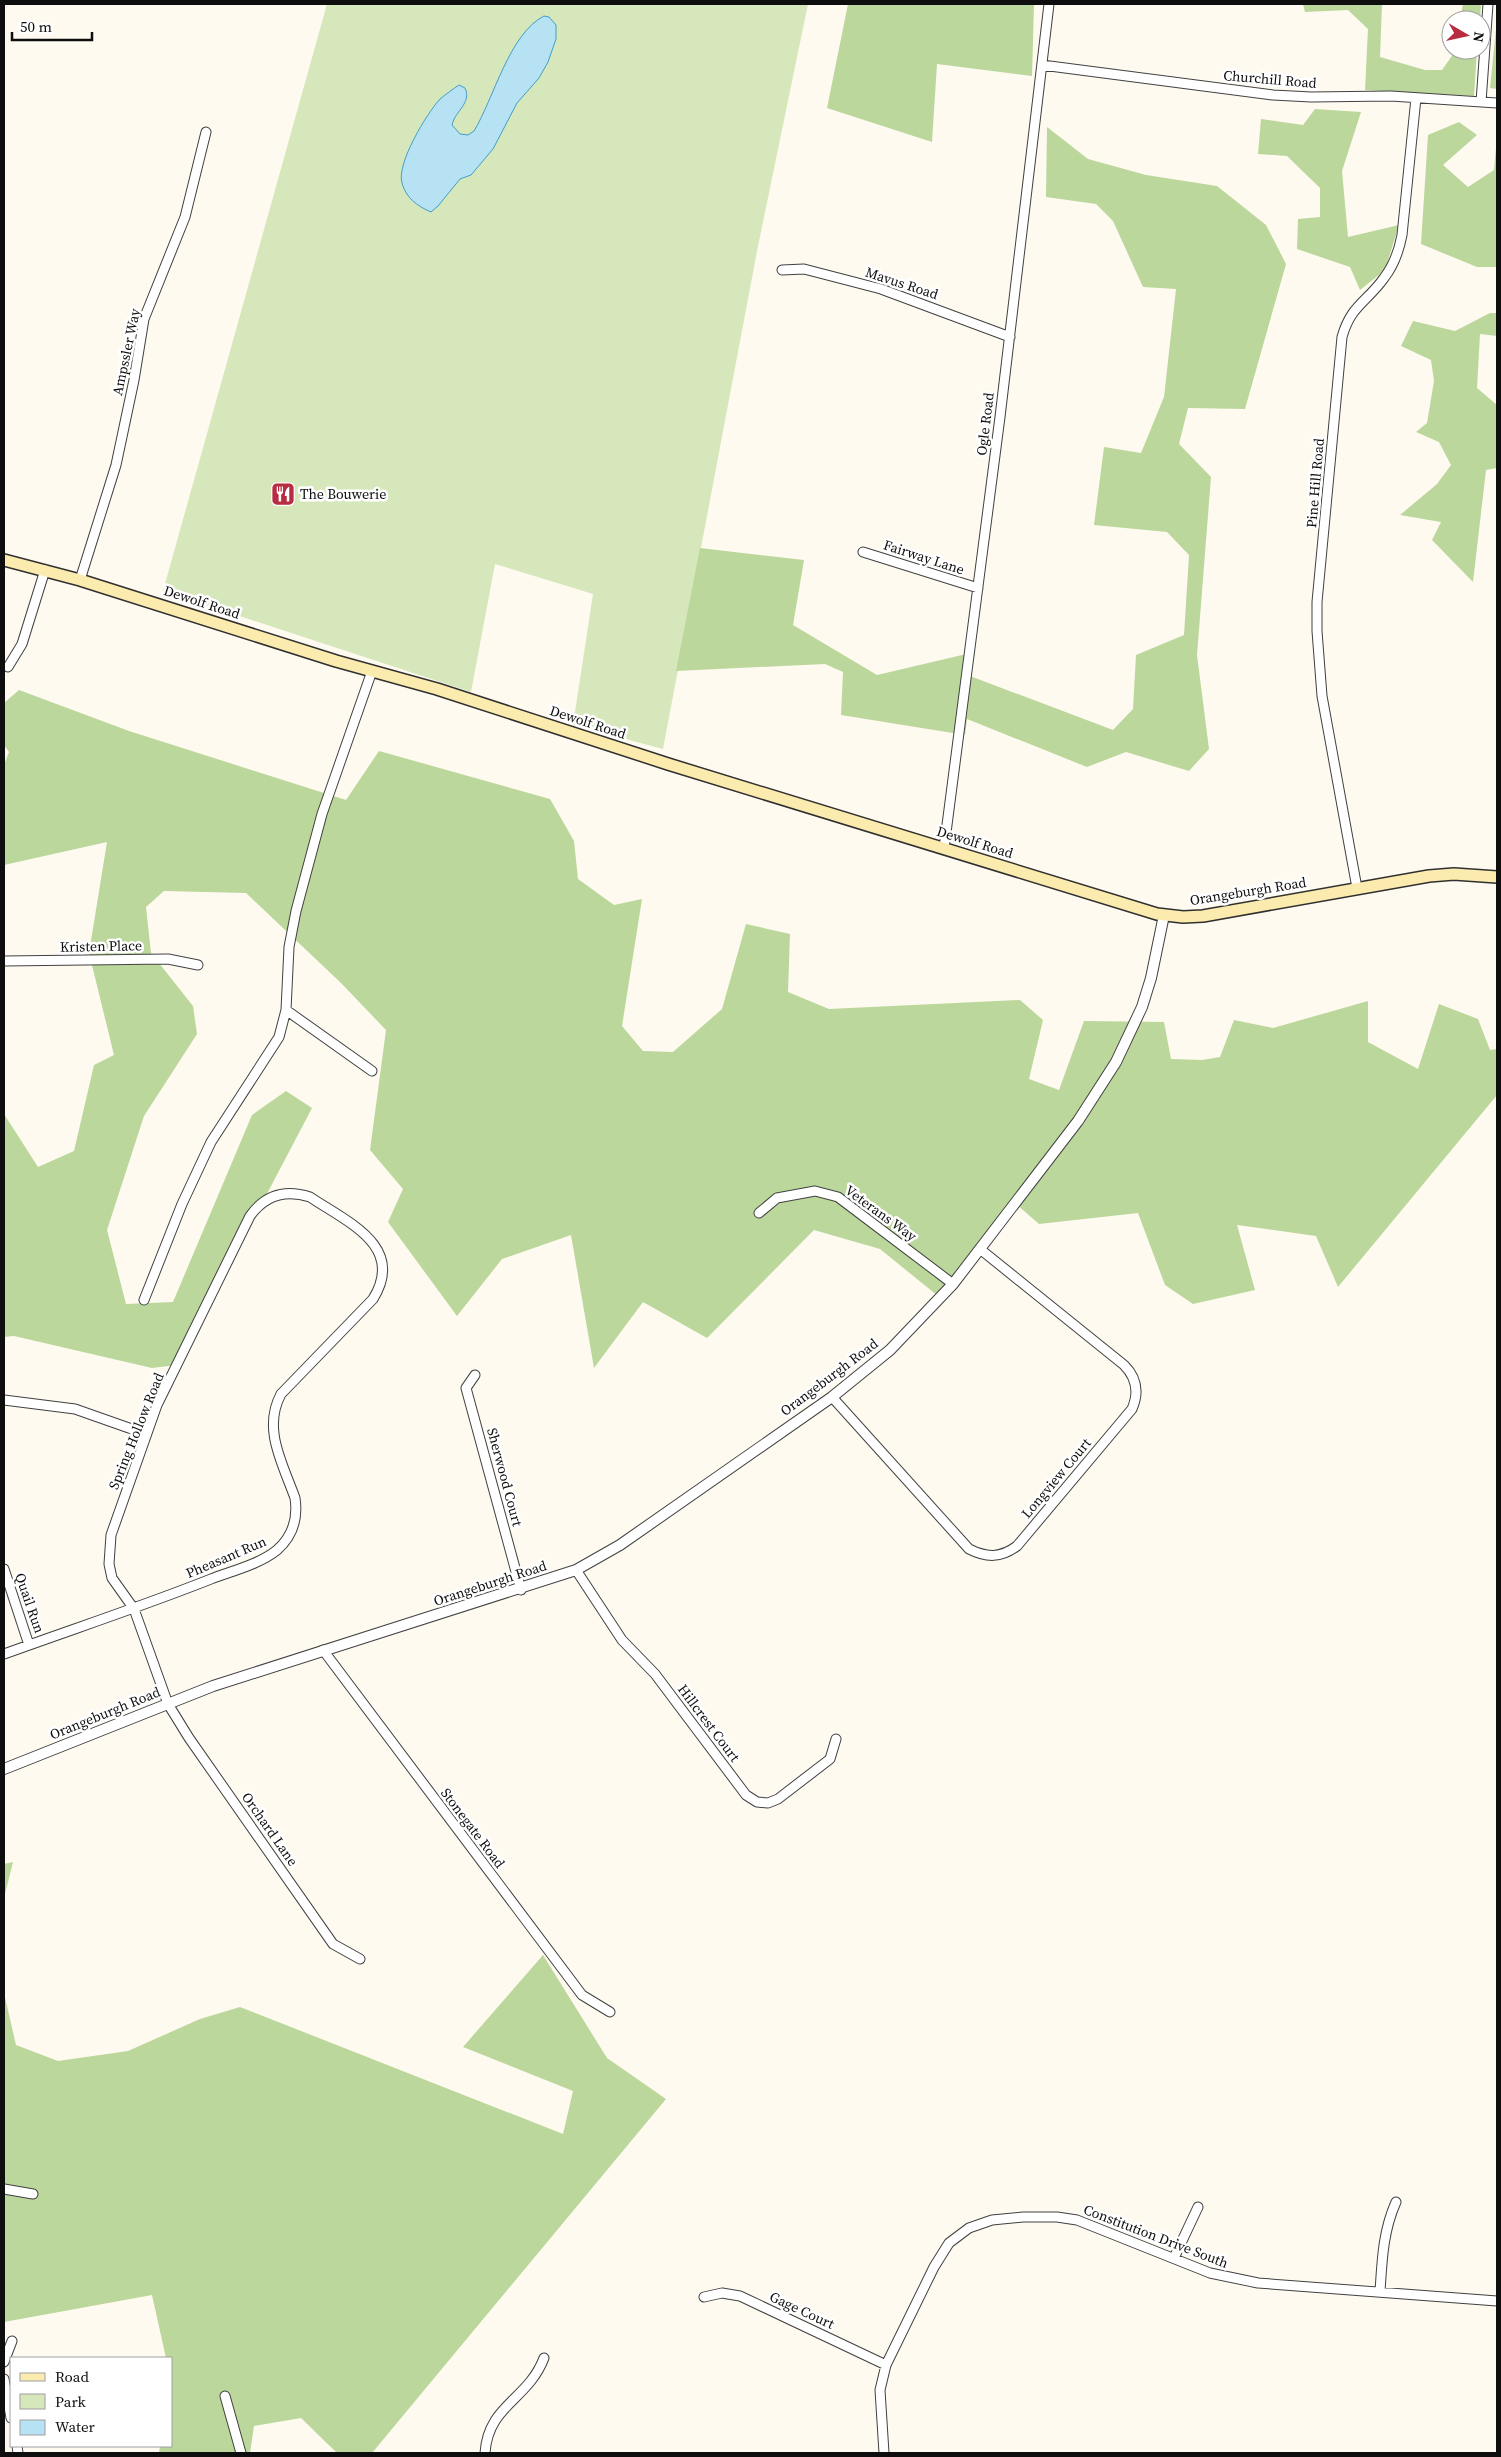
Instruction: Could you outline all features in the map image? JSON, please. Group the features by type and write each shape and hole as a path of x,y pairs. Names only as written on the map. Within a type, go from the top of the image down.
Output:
{"main road":[{"name":"Dewolf Road","path":"4,560 80,580 372,671 437,689 668,764 1164,915"},
{"name":"Orangeburgh Road","path":"1164,915 1203,916 1429,876 1454,874 1497,877"}],"street":[{"name":"Ogle Road","path":"944,848 1010,337 1050,4"},
{"path":"1481,102 1488,4"},
{"name":"Churchill Road","path":"1042,65 1273,95 1416,98 1497,103"},
{"name":"Pine Hill Road","path":"1358,888 1322,696 1318,660 1317,602 1342,337 1351,314 1384,279 1399,250 1416,98"},
{"name":"Ampssler Way","path":"80,580 116,465 134,380 144,319 185,217 206,132"},
{"name":"Mavus Road","path":"782,270 804,269 881,289 1010,337"},
{"name":"Fairway Lane","path":"863,552 978,588"},
{"path":"8,667 22,644 45,570"},
{"path":"144,1300 182,1204 211,1142 279,1037 286,1010 289,947 296,911 322,814 372,671"},
{"name":"Orangeburgh Road","path":"4,1769 232,1680 323,1650 522,1590 576,1570 620,1545 832,1397 890,1350 952,1284 1078,1121 1116,1062 1142,1007 1151,978 1164,915"},
{"name":"Kristen Place","path":"4,961 168,959 198,965"},
{"path":"286,1010 372,1071"},
{"name":"Veterans Way","path":"759,1213 777,1198 815,1191 838,1196 952,1284"},
{"name":"Spring Hollow Road","path":"168,1704 134,1610 112,1578 109,1549 111,1535 146,1434 162,1397 256,1207 276,1195 299,1194 310,1197 340,1218"},
{"name":"Pheasant Run","path":"4,1654 134,1610 267,1557 277,1550 292,1531 296,1509 295,1498 273,1436 272,1420 276,1404 281,1394 373,1299 382,1278 382,1260 375,1245 370,1238 340,1218"},
{"name":"Longview Court","path":"832,1397 969,1549 979,1554 994,1556 1009,1552 1017,1546 1132,1409 1137,1391 1136,1381 1124,1365 980,1249"},
{"name":"Sherwood Court","path":"475,1375 466,1388 522,1590"},
{"path":"4,1400 74,1409 146,1434"},
{"name":"Quail Run","path":"4,1570 29,1645"},
{"name":"Hillcrest Court","path":"576,1570 622,1640 655,1674 746,1794 757,1802 768,1803 778,1799 830,1759 836,1738"},
{"name":"Stonegate Road","path":"323,1650 582,1995 610,2012"},
{"name":"Orchard Lane","path":"168,1704 189,1738 333,1944 360,1959"},
{"path":"4,2189 33,2194"},
{"path":"1380,2292 1382,2243 1387,2222 1396,2202"},
{"path":"1174,2258 1198,2207"},
{"name":"Constitution Drive South","path":"884,2453 880,2390 886,2365 948,2243 968,2228 992,2220 1023,2217 1064,2218 1100,2228 1210,2273 1232,2279 1258,2283 1497,2300"},
{"name":"Gage Court","path":"704,2297 722,2293 740,2296 886,2365"},
{"path":"4,2362 12,2341"},
{"path":"485,2453 486,2437 495,2418 534,2378 544,2358"},
{"path":"4,2379 10,2412"},
{"path":"225,2396 241,2450"}],"green space":[{"path":"327,4 808,4 758,246 663,749 573,725 593,594 495,564 471,692 163,591"},
{"path":"848,4 1034,4 1032,76 937,64 932,142 827,108"},
{"path":"1303,4 1382,4 1380,57 1425,70 1442,70 1449,60 1476,60 1474,96 1365,90 1368,29 1348,10 1305,12"},
{"path":"1463,4 1481,4 1481,10 1462,10"},
{"path":"1497,19 1497,89 1490,88"},
{"path":"1315,109 1361,112 1342,171 1348,237 1399,225 1385,270 1360,290 1350,267 1297,249 1298,219 1320,217 1320,188 1287,156 1258,154 1261,119 1303,125"},
{"path":"1459,122 1477,135 1443,165 1468,187 1494,170 1497,136 1497,267 1477,267 1421,244 1428,135"},
{"path":"1047,127 1088,159 1146,175 1217,186 1266,225 1286,264 1245,409 1188,408 1179,444 1211,477 1197,655 1209,749 1189,771 1126,752 1087,767 967,719 965,735 841,715 843,672 825,664 676,671 700,548 804,560 793,625 877,675 975,652 970,676 1113,730 1133,709 1136,655 1184,635 1189,555 1167,532 1094,525 1104,447 1141,453 1164,397 1176,289 1143,287 1113,221 1096,204 1046,197"},
{"path":"1490,313 1497,313 1497,336 1480,334 1477,388 1497,405 1497,468 1486,470 1473,582 1432,540 1441,522 1400,515 1437,484 1451,465 1439,442 1416,432 1427,423 1434,381 1431,360 1401,346 1413,321 1455,331"},
{"path":"19,690 129,731 346,800 379,751 550,799 574,841 578,879 614,905 642,899 622,1026 643,1051 673,1052 722,1009 746,924 790,934 788,992 829,1009 1020,1000 1043,1020 1029,1079 1059,1090 1084,1021 1164,1022 1171,1059 1202,1060 1220,1057 1234,1020 1273,1028 1368,1001 1368,1042 1418,1069 1439,1004 1478,1019 1490,1050 1497,1049 1497,1095 1338,1287 1316,1236 1237,1225 1255,1290 1193,1304 1165,1285 1138,1213 1039,1224 1016,1204 938,1296 880,1249 814,1230 707,1338 643,1302 594,1368 571,1235 502,1259 457,1316 388,1222 403,1189 370,1150 386,1030 341,983 246,893 164,891 146,907 151,953 193,1006 197,1034 144,1116 107,1230 126,1304 173,1302 252,1115 286,1091 312,1108 177,1365 152,1368 14,1336 4,1337 4,1114 38,1167 74,1151 94,1065 114,1055 89,953 107,842 4,865 4,765 9,752 4,745 4,703"},
{"path":"13,1862 4,1898 4,1864"},
{"path":"543,1955 607,2058 666,2099 372,2453 337,2453 301,2418 254,2426 250,2453 159,2453 160,2447 172,2447 172,2357 166,2357 152,2295 4,2322 4,1993 16,2045 58,2061 128,2051 200,2019 240,2007 563,2134 573,2091 463,2047"}],"water":[{"path":"544,16 549,17 556,25 556,39 548,62 539,78 517,103 493,149 471,175 460,179 431,212 421,207 406,193 401,175 408,152 428,115 440,99 459,85 465,88 467,93 465,103 452,125 460,134 468,135 474,131 503,68 521,37"}],"place":[{"name":"The Bouwerie","path":"283,494"}]}
